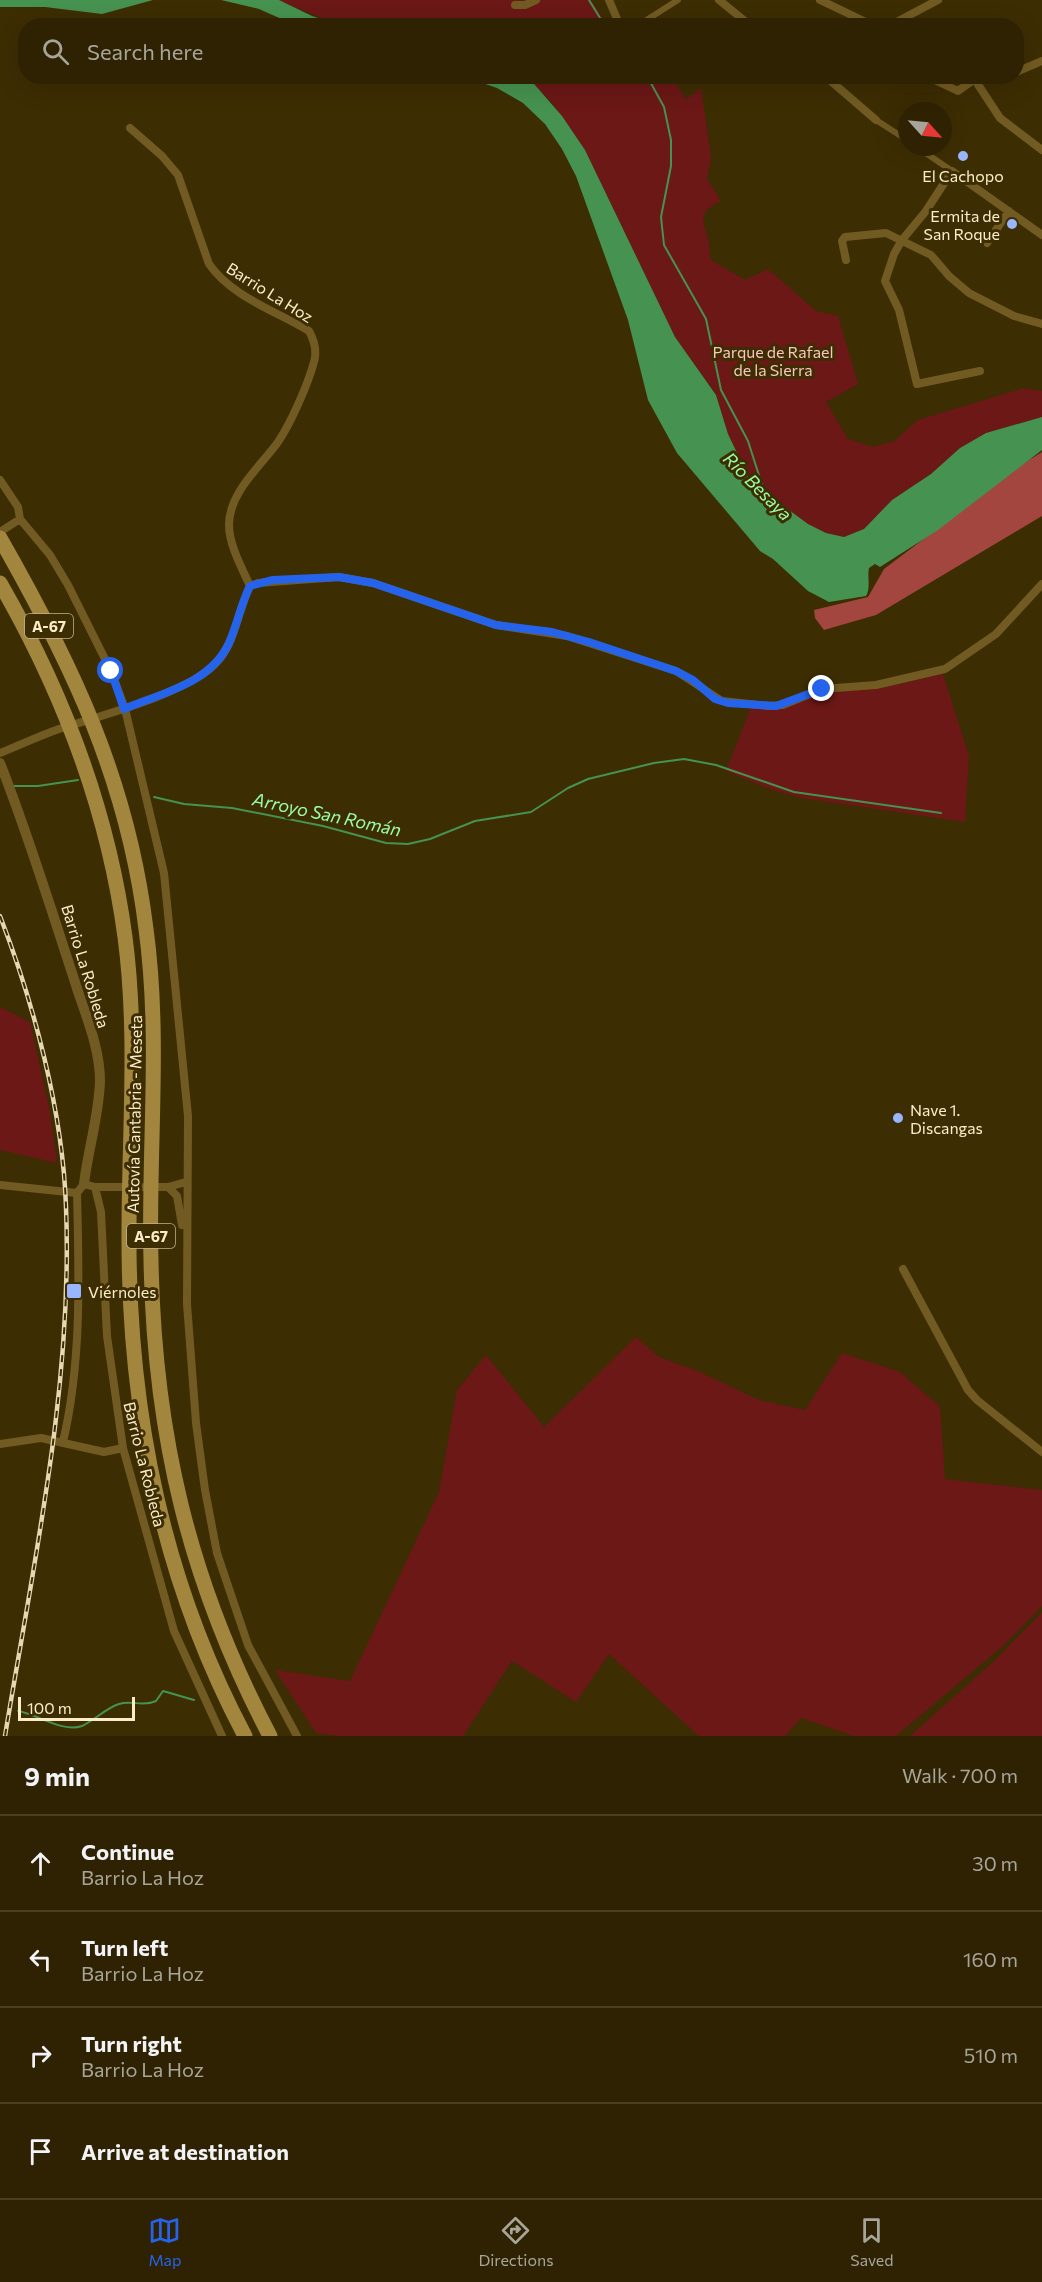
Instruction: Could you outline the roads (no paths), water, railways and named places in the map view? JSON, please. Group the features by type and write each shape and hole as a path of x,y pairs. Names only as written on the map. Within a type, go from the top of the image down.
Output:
{"highway":[{"name":"Autovía Cantabria - Meseta","path":"0,537 54,634 92,720 126,825 147,929 154,1026 152,1297 161,1392 173,1469 190,1544 211,1609 237,1672 270,1736"},
{"name":"Autovía Cantabria - Meseta","path":"0,583 35,647 72,727 109,846 128,961 132,1045 130,1294 137,1378 149,1460 167,1542 185,1601 207,1660 245,1736"}],"street":[{"path":"514,5 525,5 536,0"},
{"path":"609,0 617,18"},
{"path":"650,18 678,0"},
{"path":"719,0 741,18"},
{"path":"820,0 857,18"},
{"path":"904,18 938,0"},
{"path":"1024,69 1042,61"},
{"path":"834,84 876,120 898,134"},
{"path":"942,84 955,91 963,90 970,84"},
{"path":"980,84 1000,118 1042,150"},
{"name":"Barrio La Hoz","path":"130,128 162,156 178,175 209,264 215,273 238,291 309,331 314,338 315,361 290,421 242,488 232,513 229,525 232,538 250,586"},
{"path":"930,156 1042,235"},
{"path":"952,171 927,211 902,240 894,254 885,281 899,310 917,384 980,371"},
{"path":"987,243 1009,211"},
{"path":"846,260 842,241 845,237 886,232 931,255 949,276 969,293 1014,316 1042,324"},
{"path":"0,480 18,507 20,519 50,555 74,595 111,671 124,709 164,873 188,1116 186,1244 196,1423 217,1553 248,1646 297,1736"},
{"path":"0,537 20,519"},
{"path":"0,753 58,730 124,709 207,673 220,660 229,644 250,586 272,580 339,577 373,583 496,625 552,632 676,671 693,680 715,699 747,705 776,706 822,689 876,685 929,675 945,669 1002,629 1042,584"},
{"name":"Barrio La Robleda","path":"0,763 41,872 91,1032 100,1080 81,1189 77,1346 71,1406 63,1442"},
{"path":"0,1185 81,1189 168,1187 186,1182"},
{"name":"Barrio La Robleda","path":"98,1187 107,1336 123,1448 174,1631 222,1736"},
{"path":"168,1187 177,1196 186,1244"},
{"path":"903,1269 968,1390 977,1401 1042,1452"},
{"path":"0,1444 36,1438 104,1452 123,1448"}],"waterway":[{"path":"589,0 600,18"},
{"name":"Río Besaya","path":"651,84 664,107 671,140 671,166 661,217 664,245 706,319 721,390 748,441 764,491"},
{"name":"Arroyo San Román","path":"154,797 184,804 232,808 323,826 386,843 408,844 430,839 475,821 531,812 568,788 588,779 654,763 684,759 716,765 794,792 941,813"},
{"name":"Arroyo San Román","path":"12,786 38,786 78,780"},
{"path":"18,1711 58,1725 75,1727 82,1726 119,1704 156,1701 163,1691 194,1700"}],"railway":[{"path":"0,916 35,1022 53,1097 64,1171 67,1274 64,1340 49,1472 5,1736"}],"place":[{"name":"El Cachopo","path":"963,156"},
{"name":"Ermita de San Roque","path":"1012,224"},
{"name":"Nave 1. Discangas","path":"898,1118"},
{"name":"Viérnoles","path":"74,1291"}],"park label":[{"name":"Parque de Rafael de la Sierra","path":"773,360"}]}
